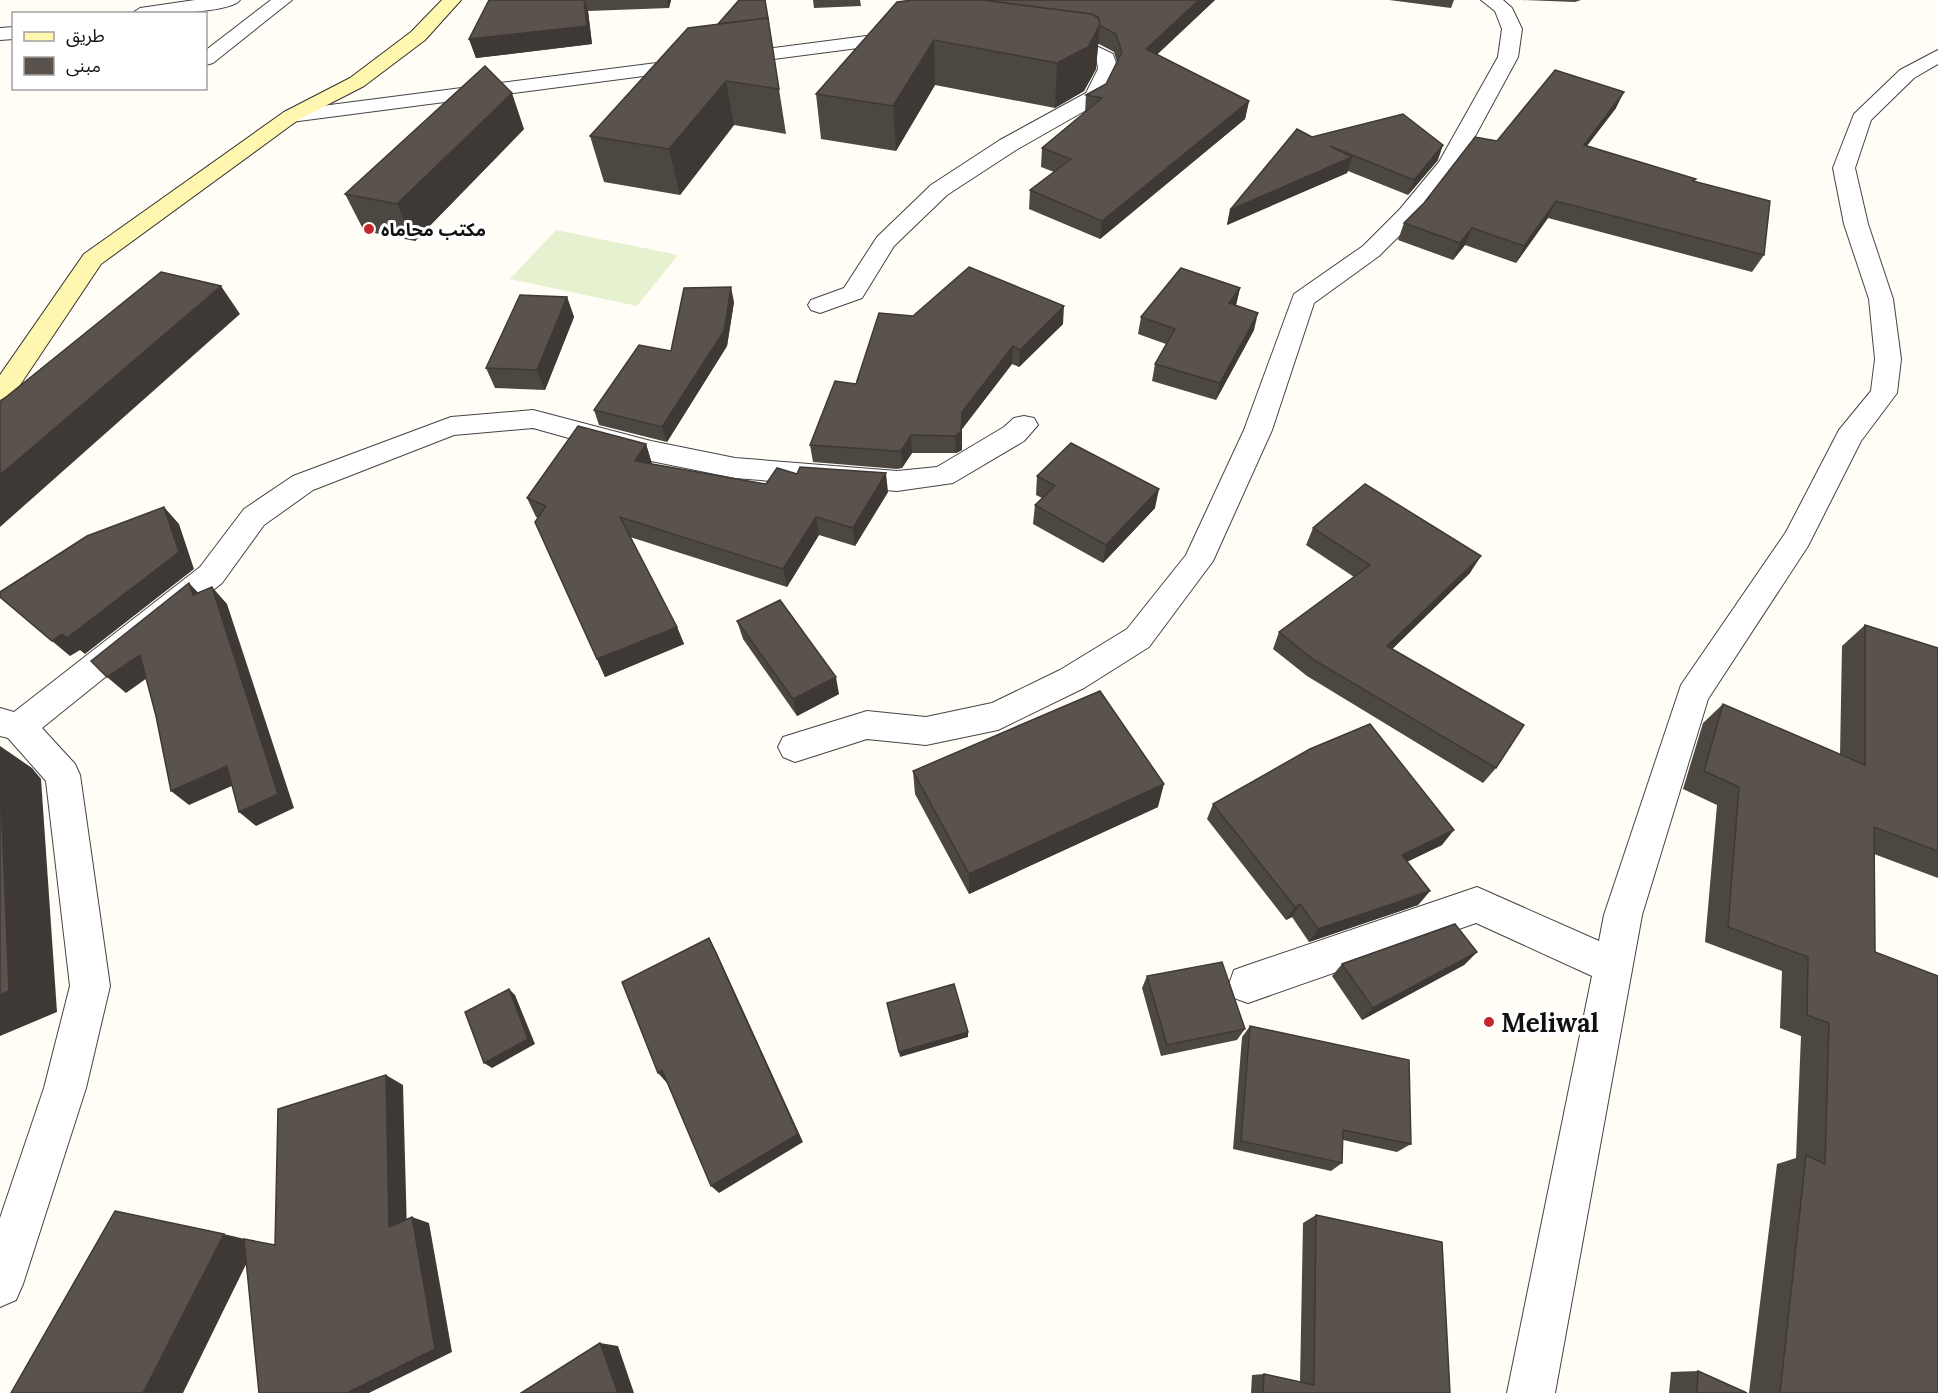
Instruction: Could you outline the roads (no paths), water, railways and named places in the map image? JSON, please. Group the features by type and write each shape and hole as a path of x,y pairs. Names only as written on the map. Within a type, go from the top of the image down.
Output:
{"street":[{"path":"153,12 231,0"},
{"path":"207,58 283,0"},
{"path":"0,391 92,260 291,116 357,82 418,36 453,0"},
{"path":"795,747 867,725 926,731 998,716 1072,680 1138,638 1198,561 1258,430 1303,299 1371,251 1408,214 1449,164 1508,57 1512,29 1503,8 1490,0"},
{"path":"291,116 926,34"},
{"path":"820,305 853,293 885,242 939,189 1008,145 1095,98 1108,69 1106,58 1102,54 1039,43"},
{"path":"1531,1393 1623,915 1693,695 1798,538 1850,437 1884,393 1888,359 1881,299 1856,224 1844,168 1861,118 1907,74 1938,56"},
{"path":"0,1284 65,1088 90,986 63,775 10,724 211,575 254,516 303,483 451,426 533,419 651,451 735,468 897,481 943,476 1014,434 1024,425"},
{"path":"1248,984 1477,904 1613,966"}],"place":[{"name":"مكتب محاماه","path":"369,229"},
{"name":"Meliwal","path":"1489,1022"}]}
